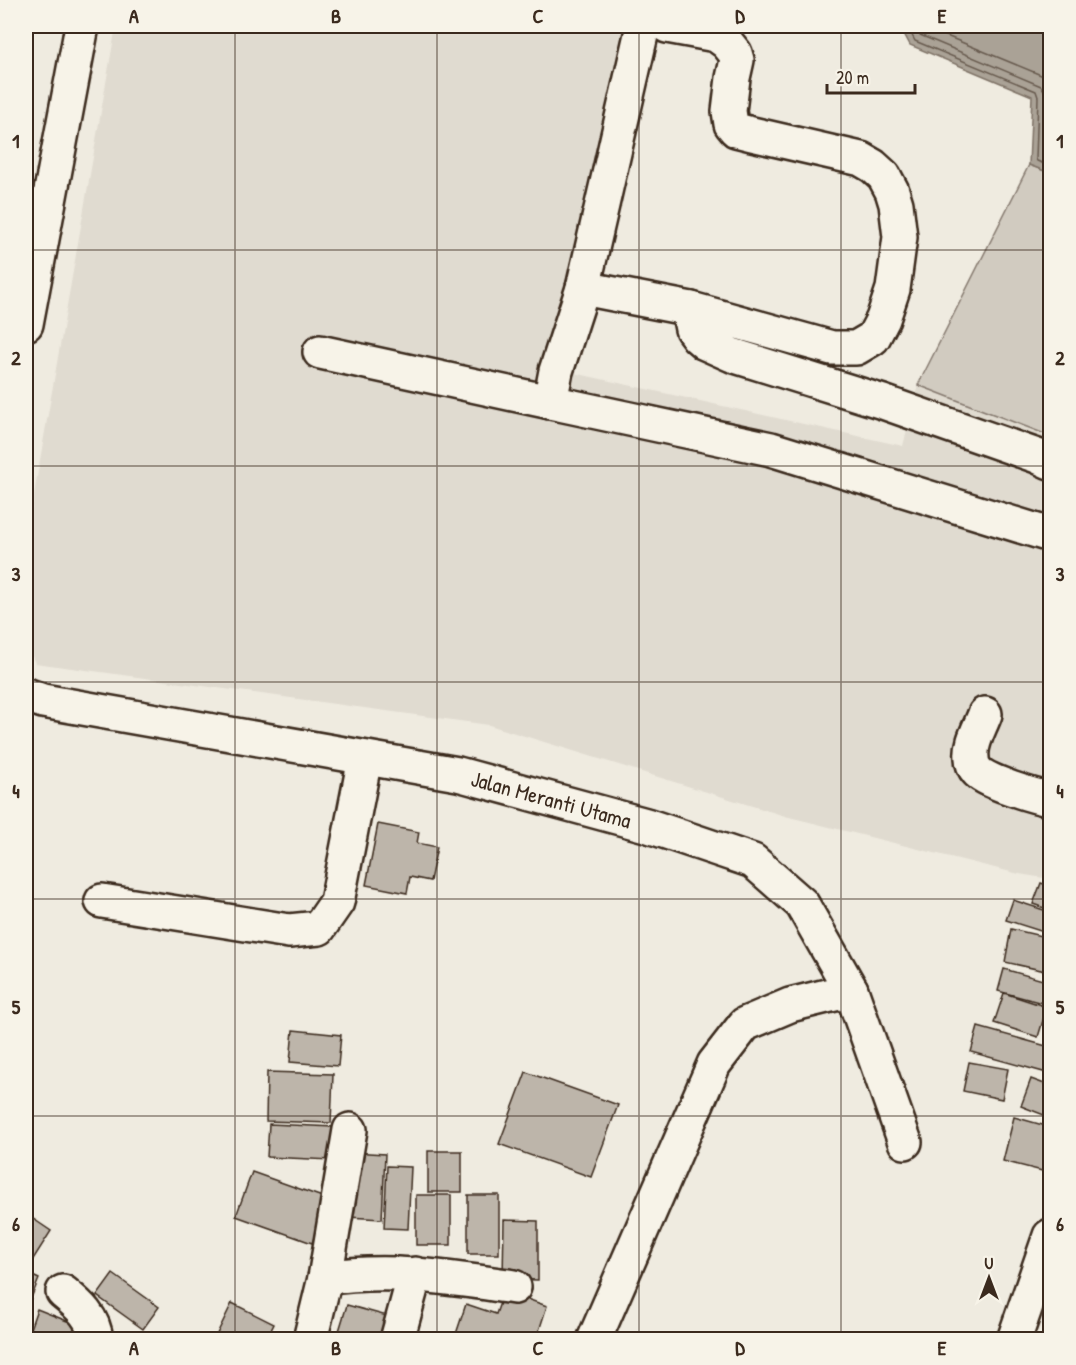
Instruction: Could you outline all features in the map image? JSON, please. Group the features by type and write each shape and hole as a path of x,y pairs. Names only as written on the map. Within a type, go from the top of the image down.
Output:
{"street":[{"path":"26,324 82,26"},
{"path":"550,402 556,371 583,288 643,26"},
{"path":"583,288 691,309 832,348 856,348 873,338 884,319 893,289 900,237 896,204 884,176 861,159 735,130 731,124 729,111 737,60 735,53 716,35 667,26"},
{"path":"691,309 692,329 698,337 705,343 732,355 884,402 1050,462"},
{"path":"320,352 771,448 1050,535"},
{"name":"Jalan Meranti Utama","path":"26,695 43,701 469,777 646,825 753,861 802,904 851,990 905,1142"},
{"path":"985,714 972,751 972,761 977,772 987,779 1050,799"},
{"path":"102,901 289,931 319,928 337,902 365,758"},
{"path":"594,1340 714,1064 745,1024 790,1005 851,990"},
{"path":"310,1340 325,1278 350,1130"},
{"path":"1014,1340 1050,1236"},
{"path":"325,1278 372,1273 415,1274 514,1287"},
{"path":"397,1340 415,1274"},
{"path":"63,1292 83,1308 90,1318 96,1340"}],"shaded area":[{"path":"116,26 658,27 574,373 903,446 918,385 1050,436 1050,879 1019,874 785,816 489,725 35,663 26,644 26,540"},
{"path":"1029,165 1050,173 1050,436 918,385"}],"water":[{"path":"900,26 1050,26 1050,173 1029,165 1032,96 910,45"}],"building":[{"path":"378,824 419,832 417,843 437,847 430,881 410,877 407,893 366,885"},
{"path":"1041,883 1050,886 1050,910 1033,904"},
{"path":"1013,900 1050,912 1050,934 1006,920"},
{"path":"1011,929 1050,938 1050,972 1005,962"},
{"path":"1004,969 1050,982 1050,1005 998,991"},
{"path":"1004,993 1047,1007 1038,1037 994,1023"},
{"path":"978,1027 1050,1047 1047,1073 971,1052"},
{"path":"293,1030 341,1035 338,1066 290,1062"},
{"path":"969,1062 1008,1069 1002,1099 963,1091"},
{"path":"267,1072 333,1074 331,1123 266,1121"},
{"path":"526,1072 618,1105 591,1177 499,1144"},
{"path":"1031,1079 1050,1086 1049,1117 1021,1106"},
{"path":"1014,1117 1050,1127 1050,1173 1003,1161"},
{"path":"269,1124 334,1127 332,1160 267,1157"},
{"path":"428,1151 462,1151 462,1192 428,1192"},
{"path":"352,1152 385,1154 382,1219 348,1217"},
{"path":"387,1166 411,1167 408,1229 384,1228"},
{"path":"252,1172 328,1199 312,1243 236,1216"},
{"path":"416,1195 451,1195 451,1245 416,1245"},
{"path":"468,1195 499,1195 499,1254 468,1254"},
{"path":"26,1214 51,1231 30,1264 26,1261"},
{"path":"504,1220 538,1221 538,1280 503,1279"},
{"path":"26,1273 39,1279 26,1310"},
{"path":"113,1274 159,1307 143,1329 97,1296"},
{"path":"504,1291 547,1306 536,1340 454,1340 466,1304 496,1314"},
{"path":"232,1303 274,1324 266,1340 214,1340"},
{"path":"347,1305 387,1316 380,1340 367,1340 339,1331"},
{"path":"37,1309 82,1327 76,1340 26,1340"},
{"path":"327,1333 355,1340 325,1340"}]}
